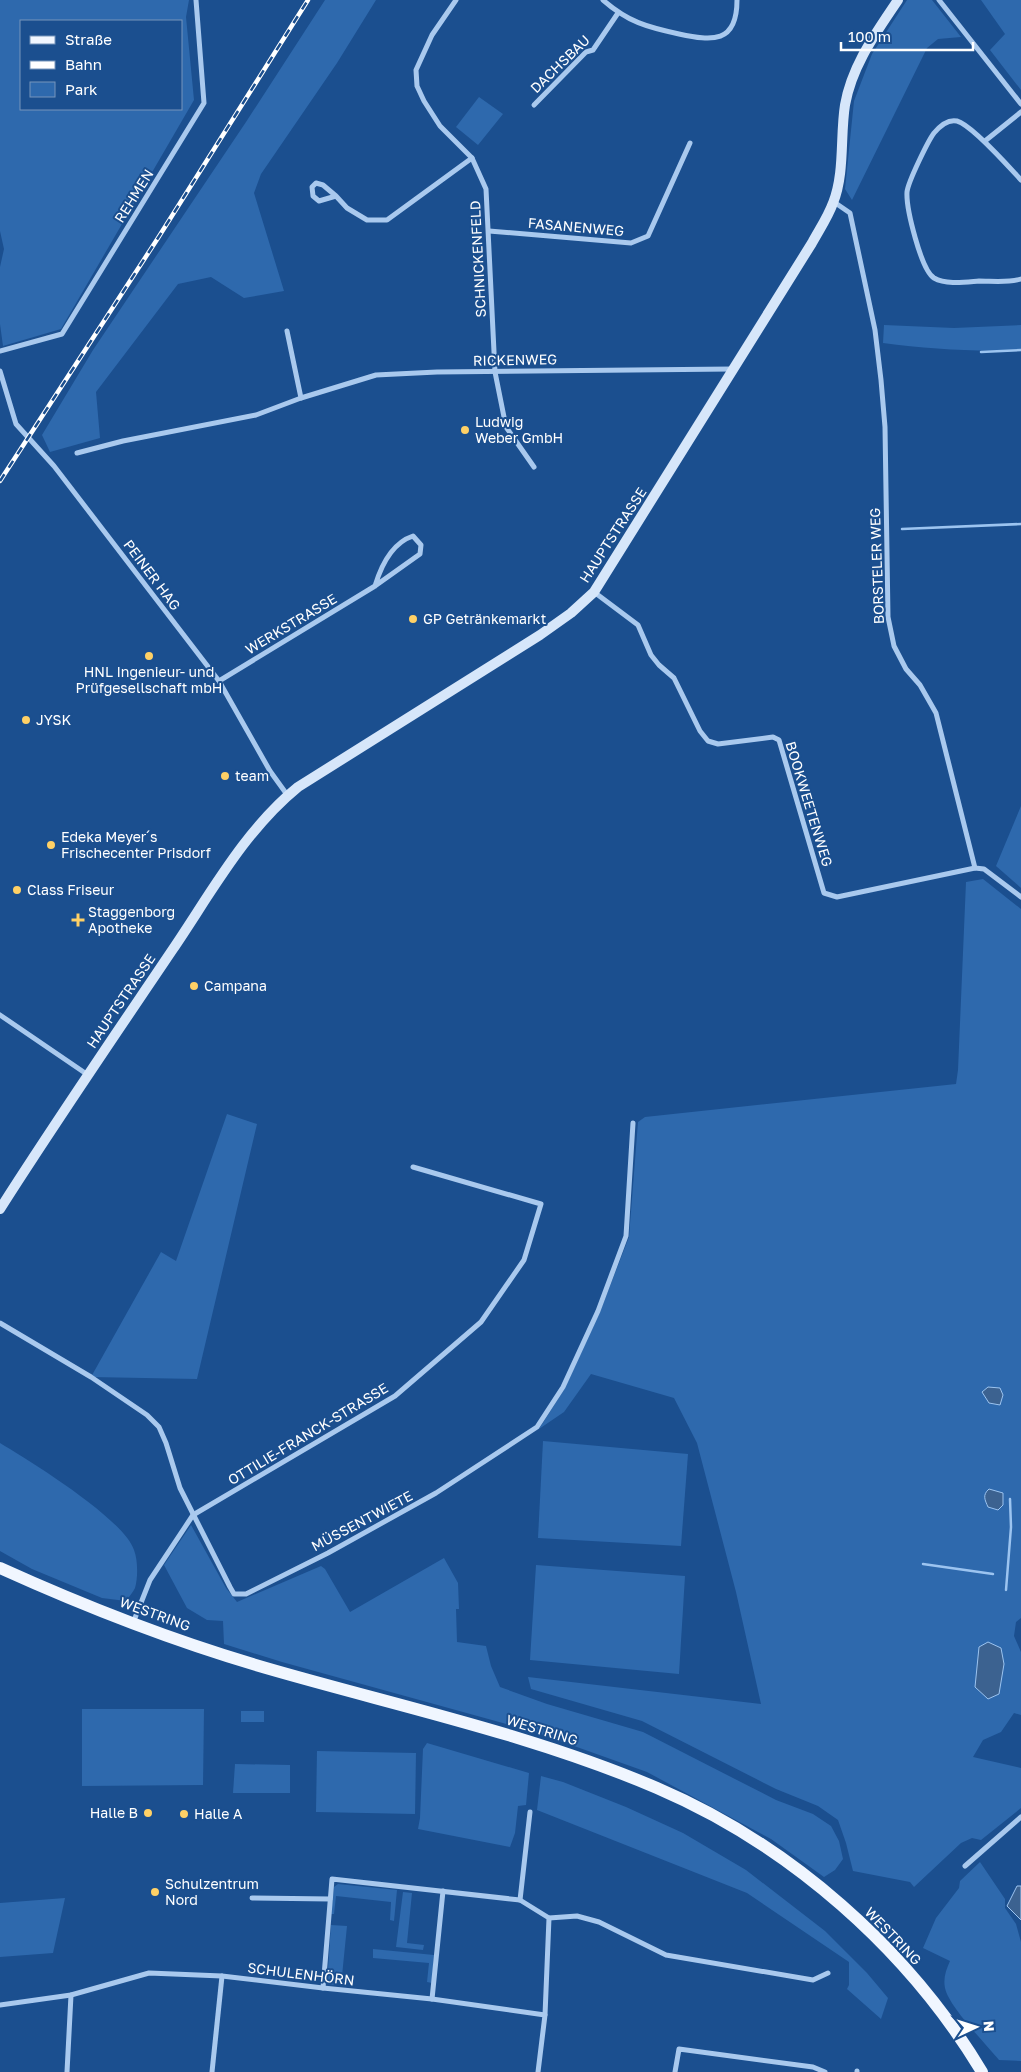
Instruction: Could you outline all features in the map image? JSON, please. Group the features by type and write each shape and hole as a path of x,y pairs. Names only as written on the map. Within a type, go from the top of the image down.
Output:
{"main road":[{"name":"HAUPTSTRASSE","path":"0,1209 233,860 267,817 298,787 540,635 571,613 594,592 812,243 834,202 849,90 857,66 868,44 898,0"},
{"name":"WESTRING","path":"0,1568 133,1623 264,1668 457,1720 548,1747 660,1789 703,1811 742,1832 779,1857 813,1882 858,1920 884,1946 934,2003 982,2072"}],"street":[{"name":"REHMEN","path":"0,351 62,334 204,103 196,0"},
{"name":"SCHNICKENFELD","path":"456,0 432,35 416,70 417,86 440,126 472,158 486,189 495,372 506,427 534,467"},
{"path":"602,0 618,13 648,28 705,39 717,38 725,34 731,27 737,8 737,0"},
{"path":"939,0 1021,104"},
{"name":"DACHSBAU","path":"534,105 586,52 594,50 618,13"},
{"path":"985,142 1021,112"},
{"path":"1021,180 985,142 958,121 945,124 934,134 907,192 910,216 921,260 933,278 941,281 1021,279"},
{"name":"FASANENWEG","path":"489,231 631,244 648,236 690,143"},
{"path":"336,196 319,202 313,196 312,188 316,183 323,185 336,196 347,208 367,220 387,220 472,158"},
{"name":"BORSTELER WEG","path":"834,202 850,213 875,330 885,427 888,617 894,646 906,669 920,685 936,713 975,868"},
{"path":"287,331 301,398"},
{"name":"RICKENWEG","path":"77,453 123,441 256,415 301,398 376,375 733,369"},
{"name":"PEINER HAG","path":"0,371 16,424 54,466 219,681 270,771 288,796"},
{"name":"WERKSTRASSE","path":"219,681 375,586 420,554 421,545 413,536 404,539 382,565 375,586"},
{"name":"BOOKWEETENWEG","path":"594,592 638,625 652,655 659,665 674,678 700,731 708,741 718,744 773,737 779,740 824,893 837,897 975,868"},
{"path":"975,868 984,869 1021,897"},
{"path":"0,1015 88,1076"},
{"name":"MÜSSENTWIETE","path":"0,1323 91,1377 147,1415 159,1427 180,1488 234,1594 246,1594 328,1553 436,1493 537,1427 563,1387 598,1311 626,1236 633,1123"},
{"name":"OTTILIE-FRANCK-STRASSE","path":"133,1623 150,1580 193,1515 395,1396 481,1322 524,1260 541,1204 413,1167"},
{"path":"520,1900 530,1812"},
{"path":"965,1866 1021,1817"},
{"path":"324,1988 332,1879 520,1900 549,1918 577,1916 599,1922 666,1955 813,1980 828,1974"},
{"path":"432,1999 443,1891"},
{"path":"252,1898 330,1899"},
{"path":"538,2072 545,2016 549,1918"},
{"name":"SCHULENHÖRN","path":"0,2004 71,1995 149,1973 222,1976 432,1999 545,2016"},
{"path":"212,2072 222,1976"},
{"path":"67,2072 71,1995"},
{"path":"675,2072 679,2049 813,2067 825,2072"}],"green space":[{"path":"0,0 189,0 186,17 194,100 61,329 3,346 0,324 0,267 4,249 0,231"},
{"path":"325,0 376,0 337,63 261,174 254,193 284,291 244,298 211,277 178,284 96,392 100,438 50,452 42,435 93,350 246,122"},
{"path":"907,0 932,0 961,37 938,39 927,48 852,200 845,189 854,101 872,54"},
{"path":"981,0 1021,0 1021,90 990,50 1005,34"},
{"path":"479,97 503,114 478,145 456,127"},
{"path":"884,325 954,328 1021,325 1021,350 952,350 883,343"},
{"path":"1021,806 1021,888 996,866"},
{"path":"983,879 1021,909 1021,1618 1016,1622 1014,1636 1021,1652 1021,1715 1014,1713 1001,1732 983,1740 973,1757 1021,1768 1021,1808 981,1840 972,1838 961,1843 914,1887 910,1882 853,1871 838,1820 818,1806 776,1789 642,1721 531,1689 528,1677 761,1704 736,1592 697,1443 674,1398 591,1374 564,1412 539,1429 565,1388 600,1312 629,1237 638,1122 645,1117 956,1084 966,882"},
{"path":"227,1114 257,1124 197,1379 91,1377 161,1252 176,1261"},
{"path":"543,1441 688,1454 681,1546 538,1538"},
{"path":"0,1443 95,1507 127,1537 134,1550 137,1579 135,1588 126,1601 102,1598 32,1569 0,1551"},
{"path":"191,1525 226,1588 237,1602 321,1566 325,1569 350,1612 444,1558 458,1583 459,1609 456,1609 457,1642 486,1646 491,1666 500,1687 547,1704 643,1732 776,1800 813,1814 831,1826 839,1841 843,1859 835,1870 824,1877 771,1839 647,1772 532,1731 282,1662 224,1644 223,1621 207,1620 187,1608 164,1565"},
{"path":"536,1565 685,1576 679,1674 530,1660"},
{"path":"82,1709 204,1709 203,1785 82,1786"},
{"path":"241,1711 264,1711 264,1722 241,1722"},
{"path":"427,1743 529,1773 526,1805 518,1806 515,1833 510,1847 418,1829 423,1749"},
{"path":"317,1751 416,1753 415,1814 316,1812"},
{"path":"235,1764 290,1765 290,1793 233,1793"},
{"path":"541,1776 563,1782 626,1807 683,1833 746,1870 825,1931 867,1973 888,1998 881,2019 847,1989 849,1985 849,1962 747,1893 537,1810"},
{"path":"980,1862 1005,1899 1005,1908 1016,1924 1021,1942 1021,2061 999,2060 977,2035 953,2005 945,1988 945,1974 950,1961 923,1948 936,1918 959,1888 960,1881"},
{"path":"338,1884 397,1890 394,1921 390,1920 391,1902 336,1896 334,1914 331,1914 334,1887"},
{"path":"403,1892 412,1893 407,1943 424,1945 423,1950 396,1947"},
{"path":"65,1898 53,1953 0,1957 0,1903"},
{"path":"331,1925 347,1926 342,1976 336,1975 335,1985 327,1984"},
{"path":"373,1949 434,1955 432,1983 427,1982 429,1963 373,1958"}],"shaded area":[{"path":"988,1387 1000,1388 1003,1395 1000,1405 989,1403 982,1392"},
{"path":"989,1489 1003,1493 1003,1505 998,1510 988,1507 985,1500 985,1495"},
{"path":"988,1642 1001,1648 1004,1664 999,1694 988,1699 975,1687 979,1647"},
{"path":"1017,1886 1021,1886 1021,1920 1007,1906"}],"waterway":[{"path":"981,352 1021,350"},
{"path":"902,529 1021,524"},
{"path":"1006,1590 1011,1527 1010,1499"},
{"path":"923,1564 993,1574"}],"railway":[{"path":"0,481 158,238 308,0"}],"place":[{"name":"Ludwig Weber GmbH","path":"465,430"},
{"name":"GP Getränkemarkt","path":"413,619"},
{"name":"HNL Ingenieur- und Prüfgesellschaft mbH","path":"149,656"},
{"name":"JYSK","path":"26,720"},
{"name":"team","path":"225,776"},
{"name":"Edeka Meyer´s Frischecenter Prisdorf","path":"51,845"},
{"name":"Class Friseur","path":"17,890"},
{"name":"Staggenborg Apotheke","path":"78,920"},
{"name":"Campana","path":"194,986"},
{"name":"Halle B","path":"148,1813"},
{"name":"Halle A","path":"184,1814"},
{"name":"Schulzentrum Nord","path":"155,1892"}]}
